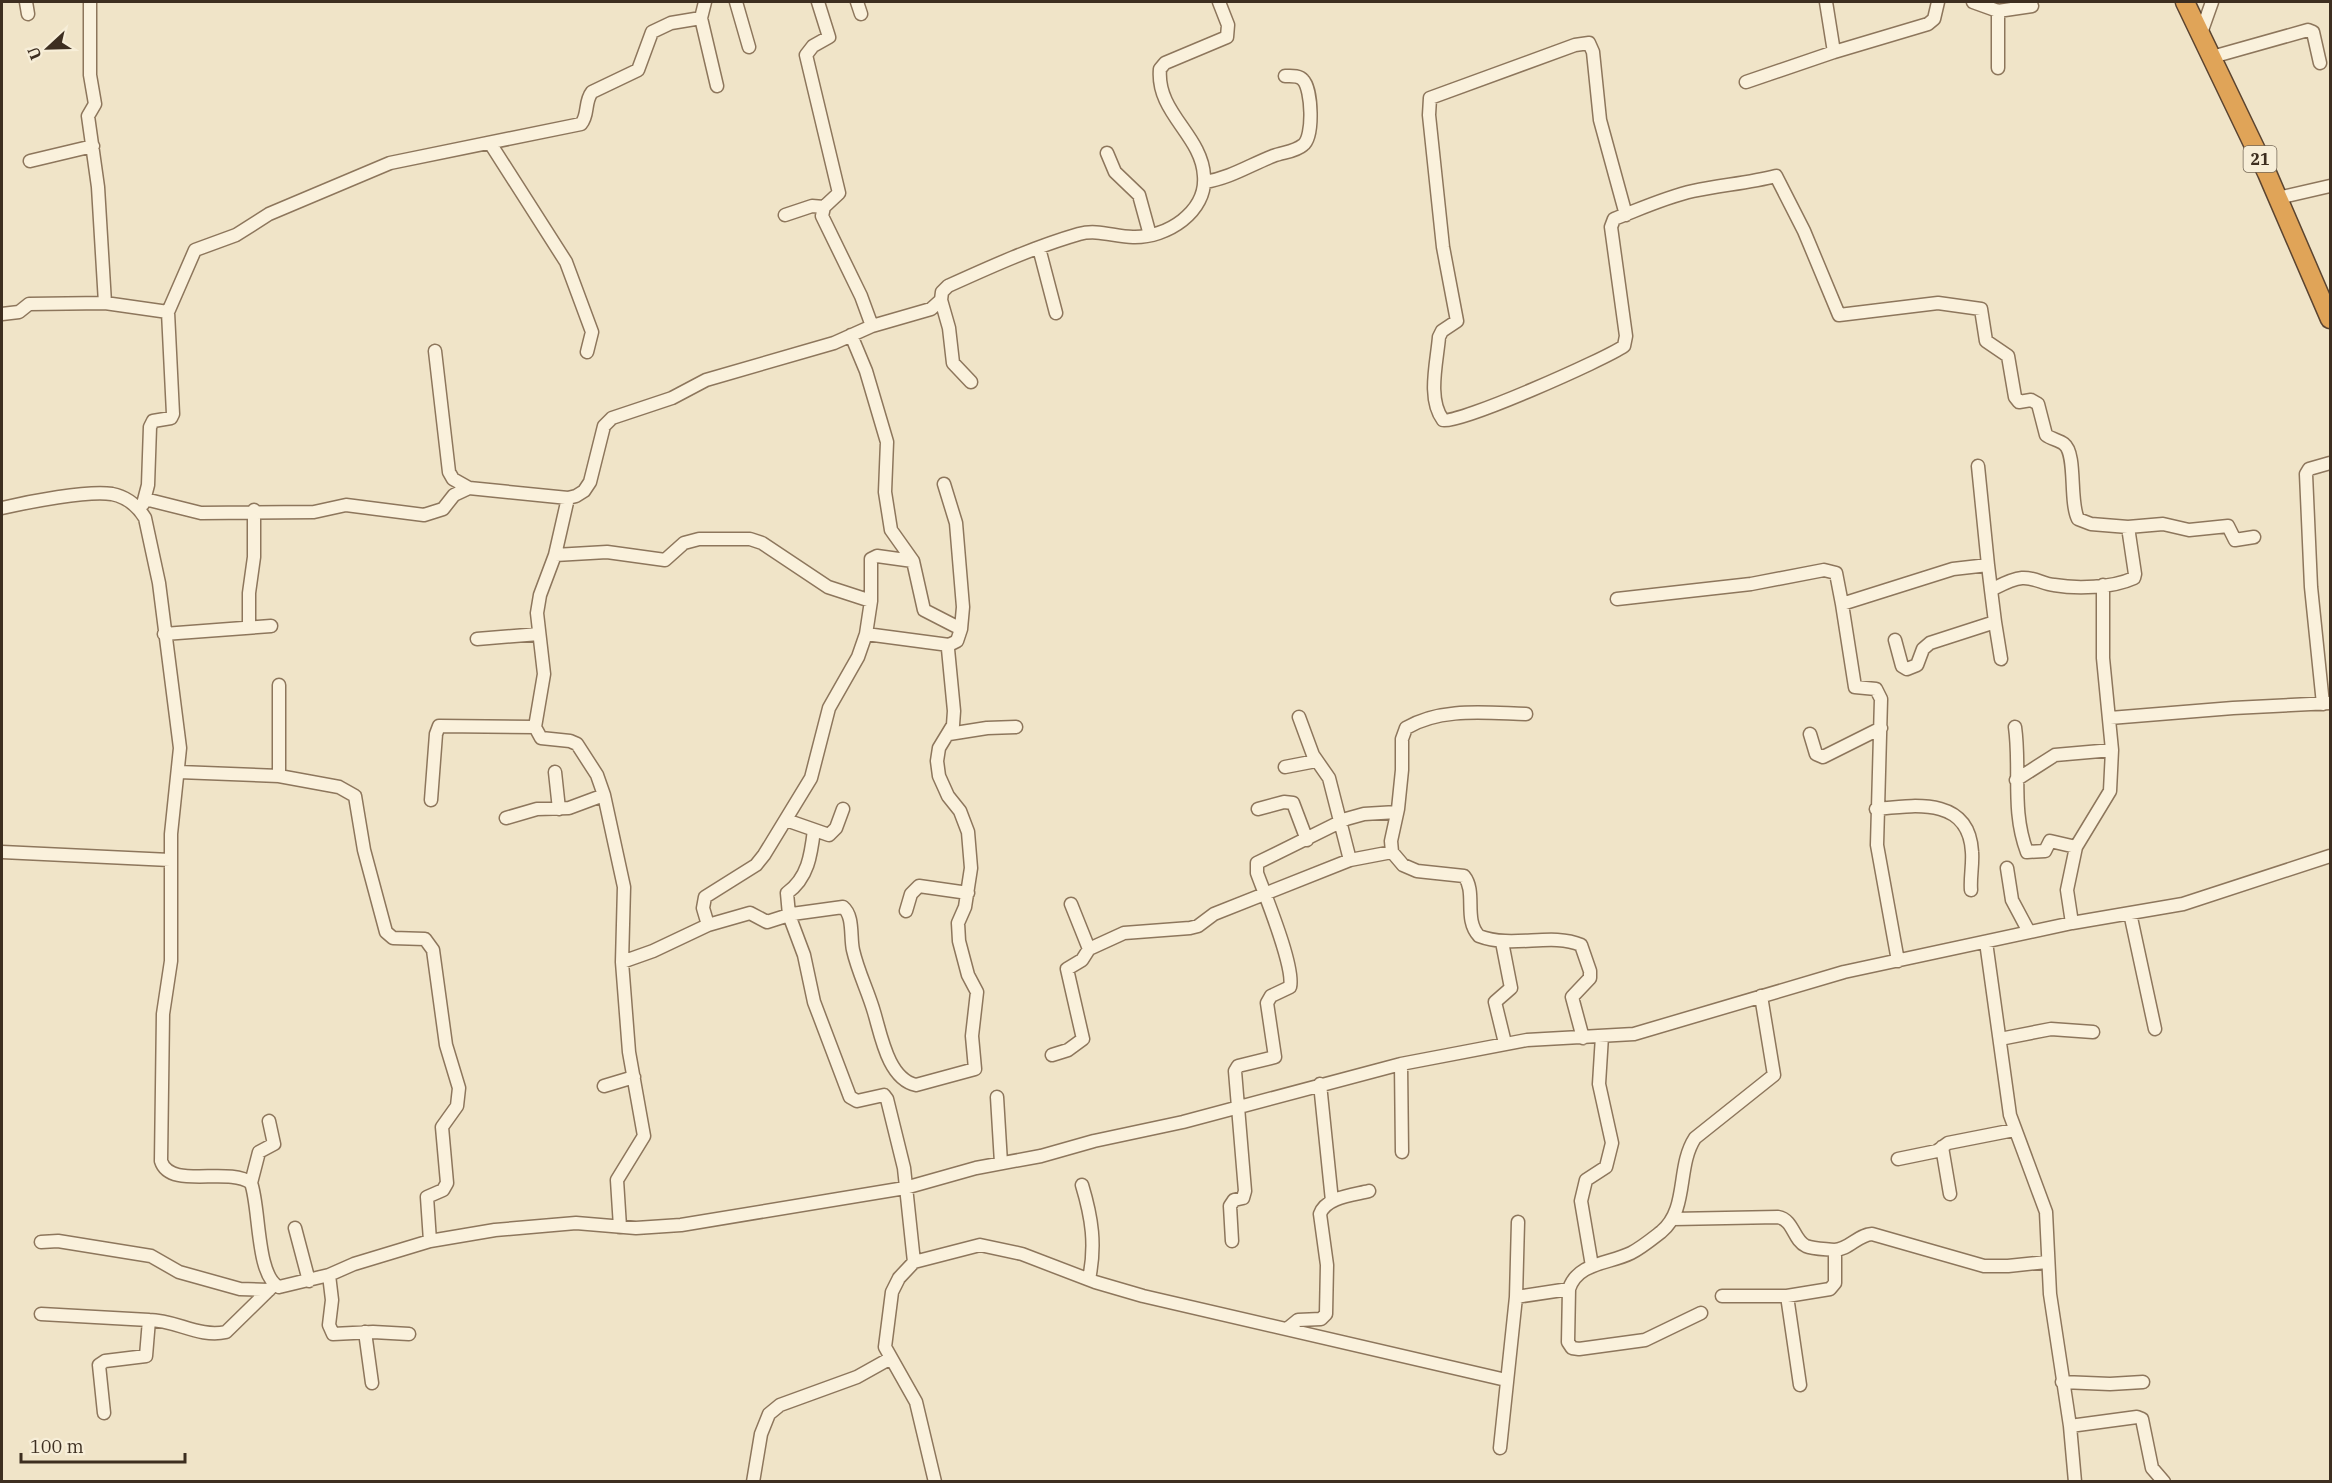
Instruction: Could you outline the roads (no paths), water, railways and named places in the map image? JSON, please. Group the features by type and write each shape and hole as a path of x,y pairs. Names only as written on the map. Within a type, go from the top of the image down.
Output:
{"highway":[{"name":"21","path":"2185,2 2278,198 2331,319"}],"street":[{"path":"90,2 90,75 95,104 88,116 93,146 105,303"},
{"path":"705,2 701,18 717,86"},
{"path":"736,2 749,47"},
{"path":"785,215 812,206 824,207 839,193 806,55 813,46 829,37 818,2"},
{"path":"857,2 861,14"},
{"path":"971,382 953,363 949,328 941,300 942,292 948,286 1083,233 1096,232 1132,237 1150,235 1174,226 1196,207 1204,182 1199,152 1173,117 1161,90 1160,69 1165,63 1227,37 1228,25 1219,2"},
{"path":"1826,2 1834,52"},
{"path":"1746,82 1834,52 1928,24 1934,19 1938,2"},
{"path":"1972,2 1998,11 2032,6"},
{"path":"2201,33 2212,2"},
{"path":"1998,11 1998,68"},
{"path":"251,1183 236,1176 172,1175 163,1169 161,1161 163,1014 171,960 170,860 174,793 180,748 148,526 142,504 150,427 153,421 171,418 173,414 168,312 191,255 203,245 236,235 269,214 390,163 581,123 585,119 588,98 592,92 638,70 652,32 671,23 701,18"},
{"path":"2212,57 2308,30 2313,32 2320,63"},
{"path":"1626,215 1600,120 1593,52 1589,43 1575,45 1430,98 1429,115 1443,247 1457,321 1442,330 1439,337 1435,388 1439,415 1443,420 1455,421 1483,412 1624,346 1626,336 1611,227 1614,219 1626,215 1678,195 1778,177 1839,315 1938,303 1981,309 1986,341 2008,356 2015,397 2019,402 2031,400 2038,404 2046,435 2063,443 2068,451 2074,506 2078,519 2091,524 2128,527 2163,524 2189,530 2228,526 2235,540 2254,537"},
{"path":"1204,182 1224,178 1275,156 1296,150 1306,143 1310,131 1306,85 1298,77 1285,76"},
{"path":"490,143 566,262 592,332 587,352"},
{"path":"30,161 93,146"},
{"path":"1107,153 1115,172 1139,195 1150,235"},
{"path":"2278,198 2331,186"},
{"path":"824,207 825,224 861,296 872,326"},
{"path":"1040,248 1056,313"},
{"path":"435,351 449,472 453,479 469,488 568,498 584,491 590,482 604,426 612,418 672,398 706,380 834,343 872,326 931,309 941,300"},
{"path":"2,314 19,312 29,304 105,303 168,312"},
{"path":"851,335 866,371 887,442 885,492 891,530 913,561 924,610 961,629"},
{"path":"2110,718 2233,708 2327,704 2311,587 2306,474 2309,469 2331,463"},
{"path":"1978,466 2001,659"},
{"path":"866,634 948,645 957,641 961,629 963,607 957,532 954,512 944,484"},
{"path":"2,508 101,493 142,504 201,513 254,510 314,512 346,505 424,515 442,509 454,495 469,488"},
{"path":"568,498 555,555 540,595 537,613 544,674 535,727 541,738 570,741 577,744 597,774 604,795 624,887 622,962 629,1052 644,1136 617,1180 620,1227"},
{"path":"249,627 248,602 255,557 254,510"},
{"path":"1991,590 2020,578 2036,579 2054,585 2103,585 2134,578 2128,527"},
{"path":"555,555 607,552 665,560 684,543 699,539 750,539 762,543 828,587 871,601"},
{"path":"708,924 703,908 705,897 756,865 811,778 829,708 858,657 866,634 871,601 872,559 874,557 913,561"},
{"path":"1842,604 1961,566 1988,565"},
{"path":"1617,599 1669,591 1739,585 1824,570 1836,573 1854,684 1857,689 1878,691 1881,728 1876,809 1879,862 1898,961"},
{"path":"2072,923 2067,890 2076,847 2110,791 2112,750 2103,658 2103,585"},
{"path":"1895,640 1900,662 1907,669 1919,662 1923,649 1930,643 1995,622"},
{"path":"164,634 271,626"},
{"path":"477,639 539,634"},
{"path":"622,962 653,951 708,924 750,913 767,922 789,915 843,907 848,912 853,950 888,1056 906,1081 916,1085 968,1073 976,1067 972,1036 977,992 968,975 958,941 958,923 968,893 971,855 968,832 960,811 948,796 939,776 937,760 939,748 949,735 954,711 948,645"},
{"path":"279,685 279,776"},
{"path":"1526,714 1463,712 1406,728 1402,739 1397,812 1391,841 1392,852 1403,865 1418,871 1464,876 1468,882 1470,916 1475,932 1479,936 1502,942 1569,940 1581,945 1590,971 1590,978 1572,997 1583,1038"},
{"path":"1299,717 1316,760 1325,769 1329,778 1350,860"},
{"path":"431,800 436,734 439,726 535,727"},
{"path":"949,735 987,728 1016,727"},
{"path":"1810,734 1816,754 1823,757 1881,728"},
{"path":"2015,728 2018,750 2015,760 2019,824 2027,852 2046,851 2050,841 2076,847"},
{"path":"2016,780 2055,755 2112,750"},
{"path":"1285,766 1316,760"},
{"path":"178,772 279,776 339,787 355,796 366,861 386,932 393,938 425,939 433,950 441,1015 459,1088 459,1100 442,1127 447,1183 443,1190 430,1193 427,1197 430,1241"},
{"path":"555,772 559,809"},
{"path":"506,818 537,809 559,809 604,795"},
{"path":"1258,809 1284,802 1293,803 1306,840"},
{"path":"1876,809 1933,807 1954,814 1966,828 1970,840 1971,890"},
{"path":"786,820 833,834 843,808"},
{"path":"1232,1241 1230,1206 1234,1200 1243,1198 1245,1191 1236,1068 1275,1057 1267,1003 1271,996 1290,987 1292,981 1286,955 1257,873 1257,863 1340,821 1364,814 1397,812"},
{"path":"814,830 809,865 798,885 787,893 789,915 804,955 814,1002 850,1097 857,1101 878,1094 887,1099 904,1168 914,1262"},
{"path":"2,852 170,860"},
{"path":"1052,1055 1068,1050 1083,1039 1067,969 1082,960 1089,949 1124,933 1198,926 1206,918 1350,860 1392,852"},
{"path":"41,1242 58,1241 151,1256 179,1272 246,1290 284,1287 309,1281 354,1264 430,1241 560,1223 620,1227 681,1225 905,1188 976,1168 1183,1122 1401,1064 1505,1043 1634,1034 1844,972 2072,923 2183,904 2331,856"},
{"path":"2007,868 2012,900 2029,932"},
{"path":"906,911 911,894 919,886 968,893"},
{"path":"1071,904 1089,949"},
{"path":"2130,913 2156,1029"},
{"path":"1502,942 1511,988 1495,1002 1505,1043"},
{"path":"1986,942 2014,1130 2046,1212 2049,1294 2070,1426 2074,1482"},
{"path":"1673,1219 1684,1164 1695,1138 1774,1075 1761,996"},
{"path":"2000,1039 2051,1029 2093,1032"},
{"path":"1592,1266 1582,1193 1587,1178 1606,1167 1612,1143 1599,1084 1602,1036"},
{"path":"1401,1064 1402,1152"},
{"path":"604,1086 634,1077"},
{"path":"1320,1084 1332,1201"},
{"path":"997,1097 1001,1163"},
{"path":"269,1121 274,1144 259,1152 251,1183 257,1204 262,1254 272,1287"},
{"path":"1898,1159 1937,1151 1948,1143 2014,1130"},
{"path":"1942,1147 1950,1194"},
{"path":"1083,1185 1094,1226 1094,1258 1089,1280"},
{"path":"1287,1329 1298,1320 1321,1319 1326,1314 1327,1265 1320,1214 1325,1204 1369,1191"},
{"path":"1701,1313 1645,1340 1579,1349 1572,1348 1568,1342 1569,1289 1576,1276 1592,1266 1631,1253 1673,1219 1778,1217 1788,1222 1805,1246 1835,1250 1844,1248 1862,1236 1872,1234 1984,1266 2047,1265"},
{"path":"1500,1448 1516,1297 1518,1222"},
{"path":"295,1228 309,1281"},
{"path":"934,1482 916,1402 893,1362 885,1342 892,1292 899,1278 914,1262 980,1245 1022,1254 1089,1280 1143,1296 1506,1380"},
{"path":"1722,1296 1786,1296 1833,1287 1835,1250"},
{"path":"329,1275 333,1300 330,1331 338,1334 365,1332 409,1334"},
{"path":"41,1314 149,1320 174,1323 202,1333 226,1332 272,1287"},
{"path":"1516,1297 1569,1289"},
{"path":"1786,1296 1800,1385"},
{"path":"104,1413 99,1365 105,1362 146,1356 149,1320"},
{"path":"365,1332 372,1383"},
{"path":"753,1482 761,1434 769,1414 780,1405 893,1362"},
{"path":"2062,1382 2110,1384 2144,1382"},
{"path":"2070,1426 2137,1417 2142,1419 2152,1468 2164,1482"}]}
